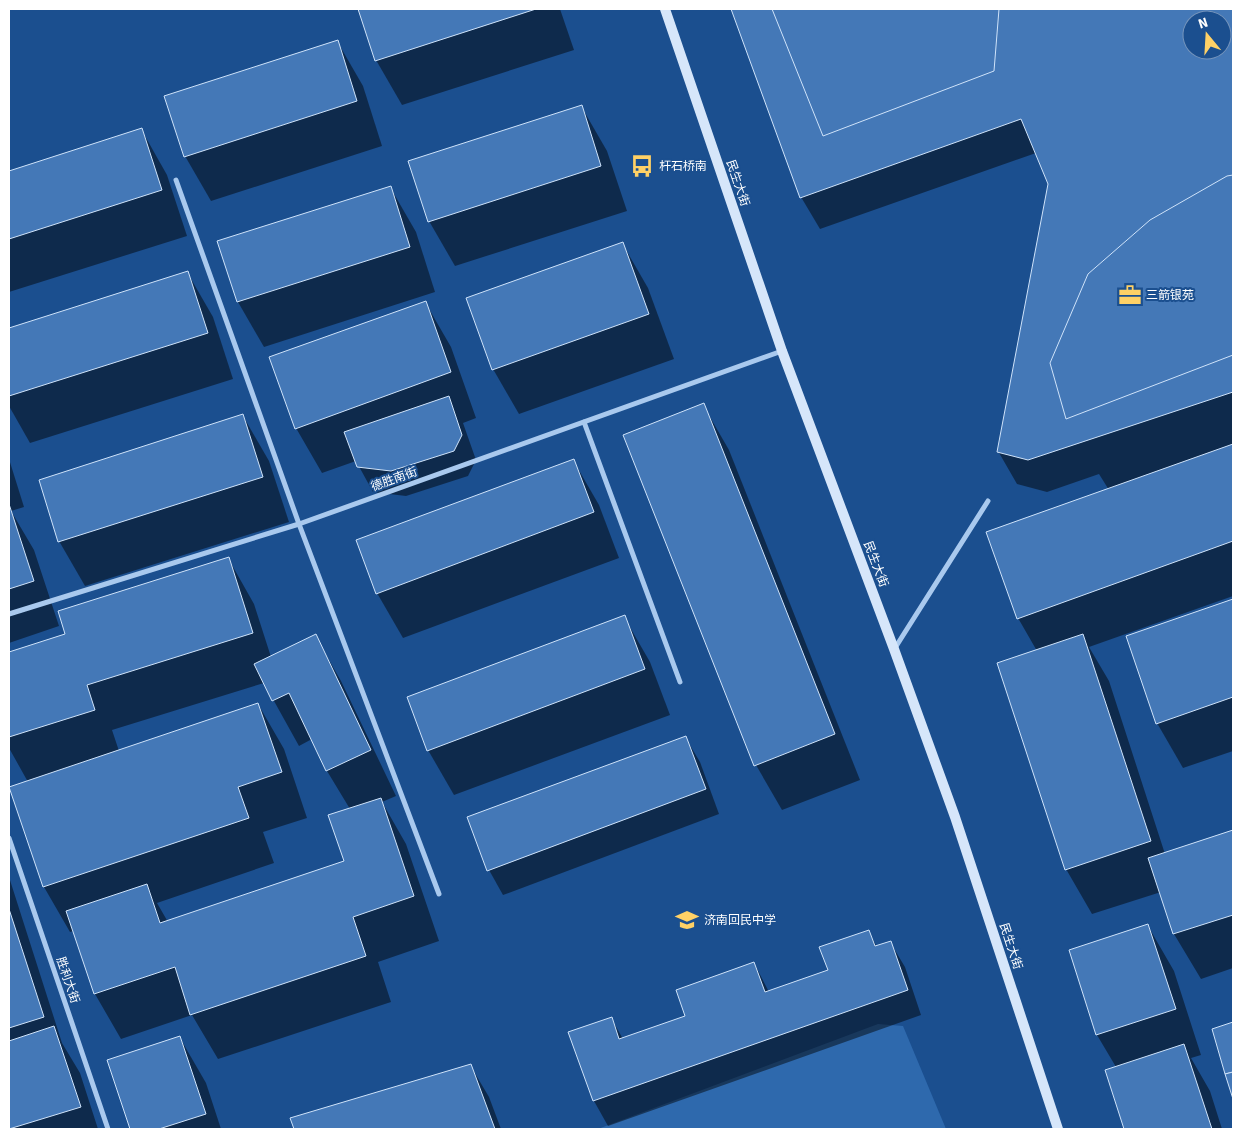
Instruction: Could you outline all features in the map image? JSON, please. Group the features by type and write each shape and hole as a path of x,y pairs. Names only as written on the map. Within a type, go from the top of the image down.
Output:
{"main road":[{"name":"民生大街","path":"665,9 782,351 955,817 1058,1129"}],"street":[{"path":"176,180 299,524 438,894"},
{"name":"德胜南街","path":"9,614 299,524 782,351"},
{"path":"584,422 680,682"},
{"path":"894,649 988,501"},
{"name":"胜利大街","path":"9,838 108,1129"}],"shaded area":[{"path":"878,1024 903,1026 946,1129 598,1129"}],"building":[{"path":"358,9 536,9 375,61"},
{"name":"三箭银苑","path":"731,9 1233,9 1233,392 1028,460 997,452 1048,184 1021,119 800,198"},
{"path":"772,9 999,9 994,71 823,136"},
{"path":"338,40 357,101 184,157 164,96"},
{"path":"582,105 601,166 428,222 408,161"},
{"path":"142,128 162,190 9,239 9,171"},
{"path":"1233,175 1233,355 1066,419 1050,363 1088,274 1150,220 1227,176"},
{"path":"391,186 410,247 237,302 217,241"},
{"path":"623,242 649,314 492,370 466,298"},
{"path":"188,271 208,333 9,396 9,328"},
{"path":"426,301 451,372 295,429 269,357"},
{"path":"449,396 462,435 454,451 391,471 357,467 344,432"},
{"path":"704,403 835,734 754,766 623,435"},
{"path":"243,414 263,477 58,542 39,480"},
{"path":"1233,444 1233,541 1017,619 986,532"},
{"path":"574,459 594,512 376,594 356,540"},
{"path":"9,504 34,581 9,589"},
{"path":"229,557 253,633 87,685 95,710 9,737 9,652 65,634 58,611"},
{"path":"1233,599 1233,697 1156,724 1126,636"},
{"path":"625,615 645,669 427,751 407,697"},
{"path":"316,634 371,750 326,771 289,693 272,701 254,664"},
{"path":"1083,634 1151,841 1065,870 997,663"},
{"path":"258,703 282,772 238,787 249,818 43,887 9,787"},
{"path":"686,736 706,789 487,871 467,817"},
{"path":"381,798 414,896 353,917 366,956 190,1015 175,967 94,994 66,911 147,884 160,923 344,861 328,815"},
{"path":"1233,830 1233,915 1173,934 1148,858"},
{"path":"9,909 44,1017 9,1028"},
{"path":"1148,924 1176,1009 1096,1035 1069,950"},
{"path":"869,930 875,946 891,941 908,990 593,1101 568,1032 612,1017 619,1039 685,1016 676,990 754,962 765,992 828,970 819,947"},
{"path":"1233,1022 1233,1072 1225,1074 1212,1029"},
{"path":"54,1026 81,1107 9,1129 9,1041"},
{"path":"180,1036 206,1114 159,1129 130,1129 107,1060"},
{"path":"1184,1044 1212,1129 1124,1129 1105,1070"},
{"path":"471,1064 495,1129 294,1129 290,1118"},
{"path":"1233,1072 1233,1099 1225,1074"}],"place":[{"name":"杆石桥南","path":"642,166"},
{"name":"三箭银苑","path":"1130,295"},
{"name":"济南回民中学","path":"687,920"}]}
